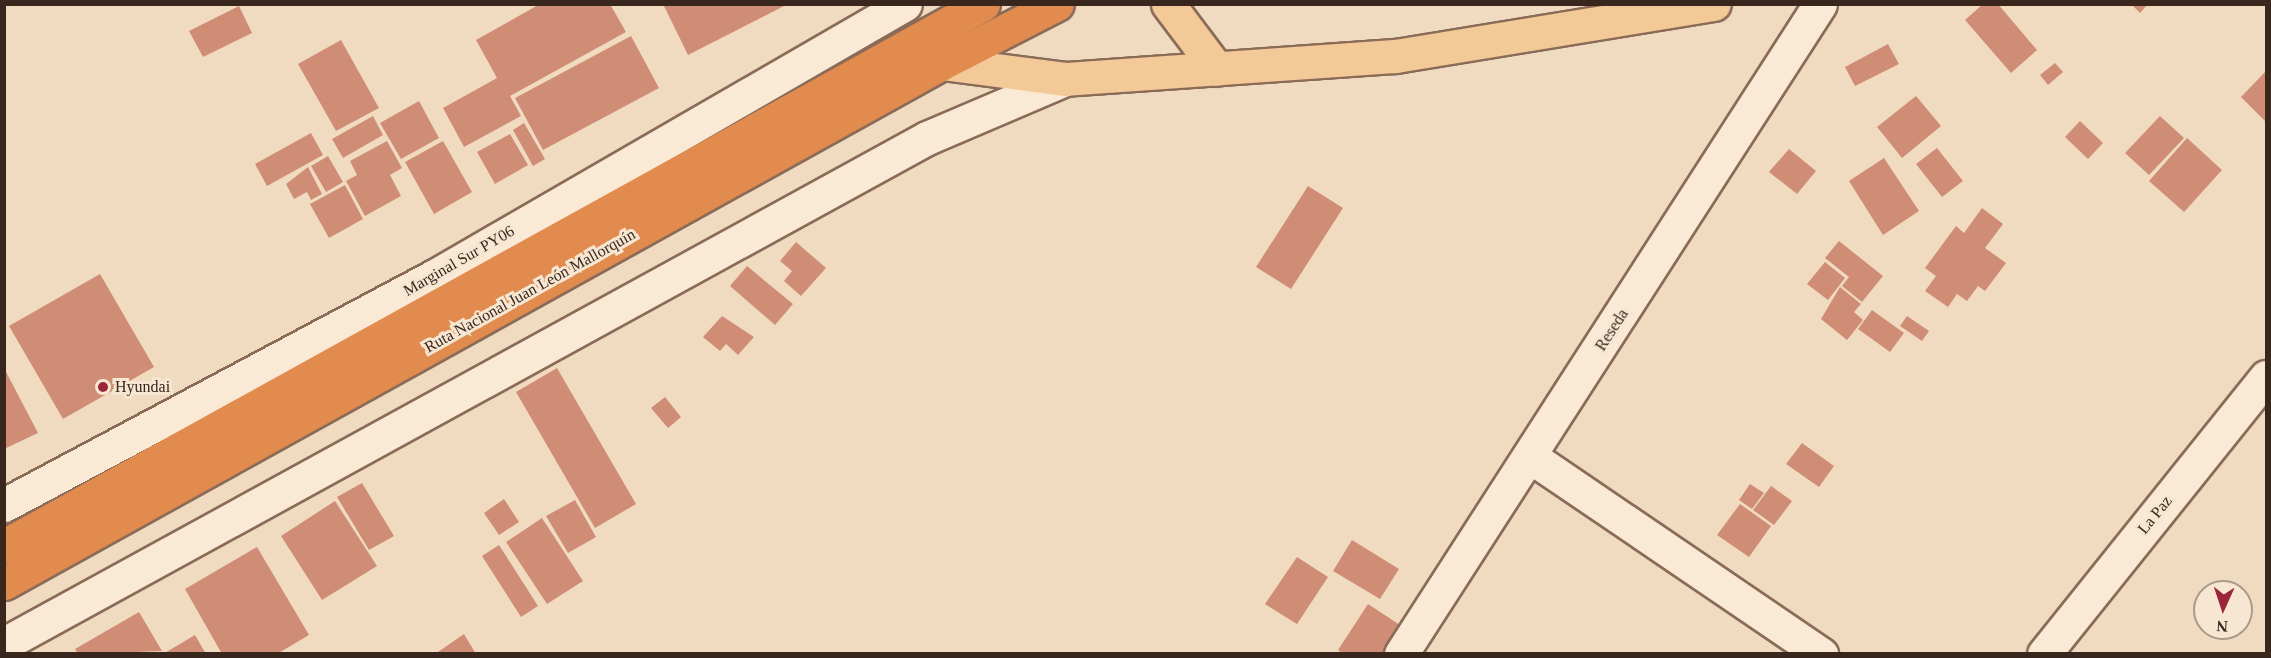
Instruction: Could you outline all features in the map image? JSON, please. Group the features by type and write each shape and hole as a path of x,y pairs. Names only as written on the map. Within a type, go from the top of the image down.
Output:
{"highway":[{"name":"Ruta Nacional Juan León Mallorquín","path":"4,546 983,4"},
{"name":"Ruta Nacional Juan León Mallorquín","path":"4,583 942,63 1057,4"}],"main road":[{"path":"1168,4 1217,69"},
{"path":"942,63 1065,79 1395,56 1714,4"}],"street":[{"name":"Marginal Sur PY06","path":"4,505 434,276 905,4"},
{"name":"Reseda","path":"1401,654 1531,457 1820,4"},
{"path":"4,644 927,138 1065,79"},
{"name":"La Paz","path":"2044,654 2266,377"},
{"path":"1531,457 1821,654"}],"building":[{"path":"540,4 610,4 626,32 510,96 521,116 464,147 443,108 497,78 476,40"},
{"path":"663,4 788,4 688,55"},
{"path":"1983,4 1998,4 2037,50 2011,73 1965,20"},
{"path":"2131,4 2148,4 2140,13"},
{"path":"239,6 252,33 203,57 189,31"},
{"path":"631,36 659,88 543,150 515,98"},
{"path":"341,40 379,108 336,131 298,64"},
{"path":"1888,44 1899,64 1855,86 1845,67"},
{"path":"2055,63 2063,72 2048,85 2040,75"},
{"path":"2266,71 2266,122 2241,97"},
{"path":"1916,96 1941,126 1902,158 1877,127"},
{"path":"419,101 439,138 401,159 380,123"},
{"path":"373,116 383,135 343,158 332,139"},
{"path":"2160,116 2184,138 2149,175 2125,153"},
{"path":"2080,121 2103,143 2088,159 2065,137"},
{"path":"524,123 545,159 533,166 513,130"},
{"path":"311,133 323,155 267,186 255,164"},
{"path":"510,134 528,165 495,184 477,152"},
{"path":"2187,138 2222,170 2184,212 2149,181"},
{"path":"387,141 402,168 390,175 401,196 365,216 346,181 357,175 350,161"},
{"path":"443,141 472,192 434,214 405,162"},
{"path":"1937,148 1963,181 1942,197 1916,164"},
{"path":"1789,149 1816,171 1797,194 1769,172"},
{"path":"328,156 343,182 326,192 311,166"},
{"path":"1884,158 1919,211 1883,235 1849,181"},
{"path":"308,167 322,194 311,200 307,192 294,199 286,184"},
{"path":"345,185 363,219 329,238 310,204"},
{"path":"1308,186 1343,208 1291,289 1256,267"},
{"path":"1982,208 2003,224 1985,248 2006,263 1985,291 1978,286 1967,301 1957,294 1948,307 1925,291 1936,276 1925,268 1956,226 1964,233"},
{"path":"1839,241 1883,276 1862,302 1842,286 1849,277 1825,258"},
{"path":"796,242 826,268 801,296 784,281 792,271 780,261"},
{"path":"1825,262 1845,278 1828,300 1807,284"},
{"path":"747,266 793,304 775,325 730,286"},
{"path":"100,274 154,367 63,419 9,326"},
{"path":"1840,287 1861,304 1854,312 1863,320 1847,340 1821,319"},
{"path":"1872,310 1904,333 1890,352 1858,329"},
{"path":"722,316 754,337 738,355 726,344 720,351 703,337"},
{"path":"1907,316 1929,331 1922,341 1900,326"},
{"path":"4,368 38,433 4,449"},
{"path":"557,368 636,504 595,528 516,392"},
{"path":"665,397 681,417 668,428 651,408"},
{"path":"1802,443 1834,466 1819,487 1786,464"},
{"path":"362,483 394,536 369,550 337,497"},
{"path":"1750,484 1764,493 1752,509 1739,500"},
{"path":"1771,486 1792,501 1774,525 1753,510"},
{"path":"504,499 519,522 499,535 484,513"},
{"path":"575,500 596,537 568,553 546,516"},
{"path":"335,501 377,566 322,600 281,536"},
{"path":"1740,504 1771,526 1749,557 1717,535"},
{"path":"542,518 583,581 547,604 506,542"},
{"path":"1352,540 1399,569 1380,599 1333,571"},
{"path":"499,545 538,606 521,617 482,556"},
{"path":"257,547 309,635 277,654 222,654 185,589"},
{"path":"1297,557 1328,577 1297,624 1265,604"},
{"path":"1368,604 1400,625 1382,654 1343,654 1338,650"},
{"path":"139,612 162,651 78,654 75,649"},
{"path":"464,634 476,654 435,654"},
{"path":"195,635 206,654 163,654"}],"place":[{"name":"Hyundai","path":"103,387"}]}
